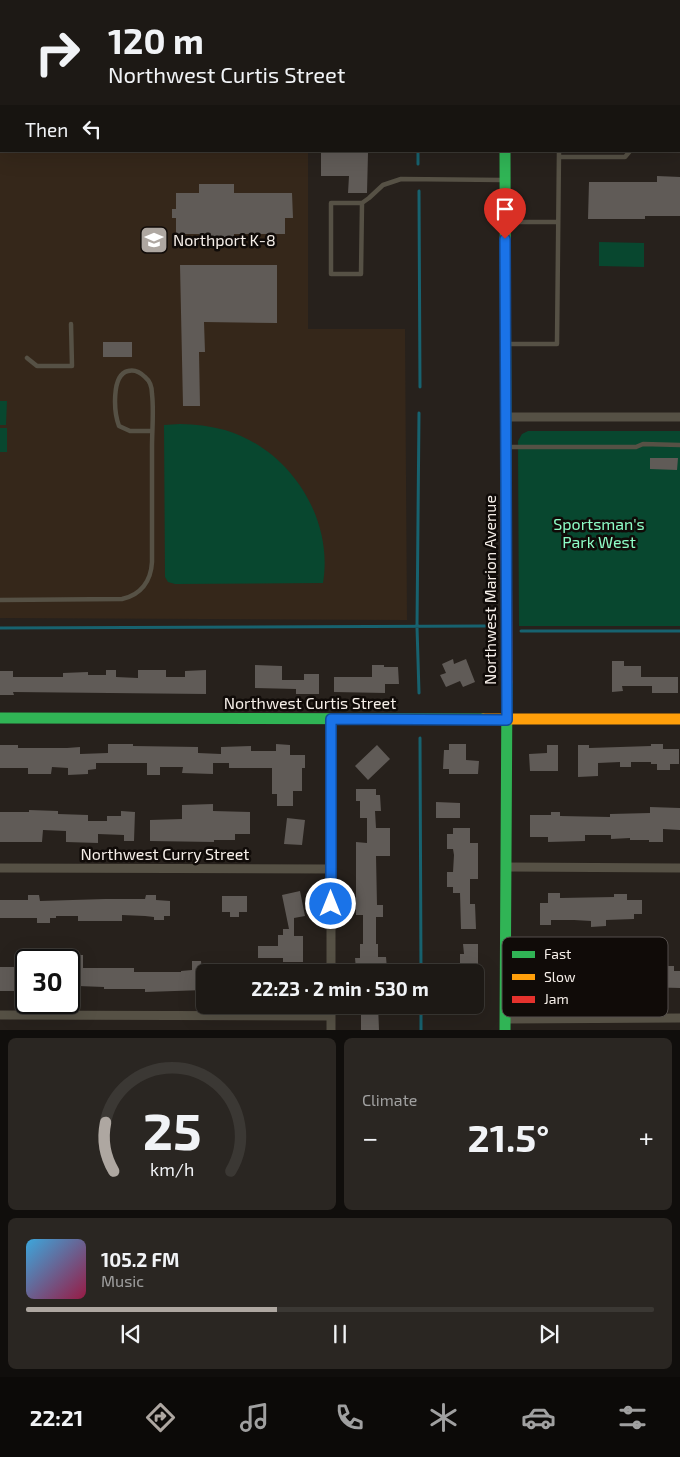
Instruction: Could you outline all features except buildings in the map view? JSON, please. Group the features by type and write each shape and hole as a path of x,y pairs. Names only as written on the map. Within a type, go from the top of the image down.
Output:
{"street":[{"name":"Northwest Marion Avenue","path":"505,152 507,720 506,937"},
{"path":"505,417 680,417"},
{"name":"Northwest Curtis Street","path":"0,718 680,719"},
{"path":"331,719 331,964"},
{"path":"506,867 680,868"},
{"name":"Northwest Curry Street","path":"0,868 331,869"},
{"path":"0,1015 331,1016 331,1030"},
{"path":"505,1024 680,1018"}],"lane":[{"path":"505,344 557,344 559,154 625,157 629,152"},
{"path":"362,203 361,274 331,274 331,204 362,203 383,185 402,179 505,180"},
{"path":"505,222 558,222"},
{"path":"27,358 37,366 72,366 71,324"},
{"path":"0,600 122,600 140,592 152,570 152,431 152,393 150,383 145,376 136,370 123,372 118,379 116,387 116,419 119,426 130,431 152,431"},
{"path":"505,448 680,444"}],"shaded area":[{"name":"Northport K-8","path":"0,152 308,152 308,329 405,329 407,620 0,618"}],"green space":[{"path":"599,242 644,243 644,267 599,266"},
{"path":"0,401 7,401 6,425 0,425"},
{"path":"180,424 225,430 248,439 269,453 287,469 302,489 314,511 321,534 325,558 323,583 175,584 168,582 165,577 164,425"},
{"path":"0,428 7,428 7,452 0,452"},
{"name":"Sportsman's Park West","path":"528,431 680,431 680,626 519,626 518,441 522,434"}],"waterway":[{"path":"418,152 418,164"},
{"path":"419,191 420,387"},
{"path":"419,413 417,627 419,693"},
{"path":"0,628 485,626"},
{"path":"521,631 680,631"},
{"path":"420,738 421,964"},
{"path":"421,1014 421,1030"}],"traffic: fast":[{"path":"505,152 506,490"},
{"path":"506,937 507,682"},
{"path":"0,718 483,719"},
{"path":"505,1017 505,1030"}],"traffic: slow":[{"path":"483,719 680,719"}],"traffic: jam":[{"path":"506,490 507,682"}],"place":[{"name":"Northport K-8","path":"154,240"}],"route":[{"path":"331,904 331,719 507,720 505,239"}]}
